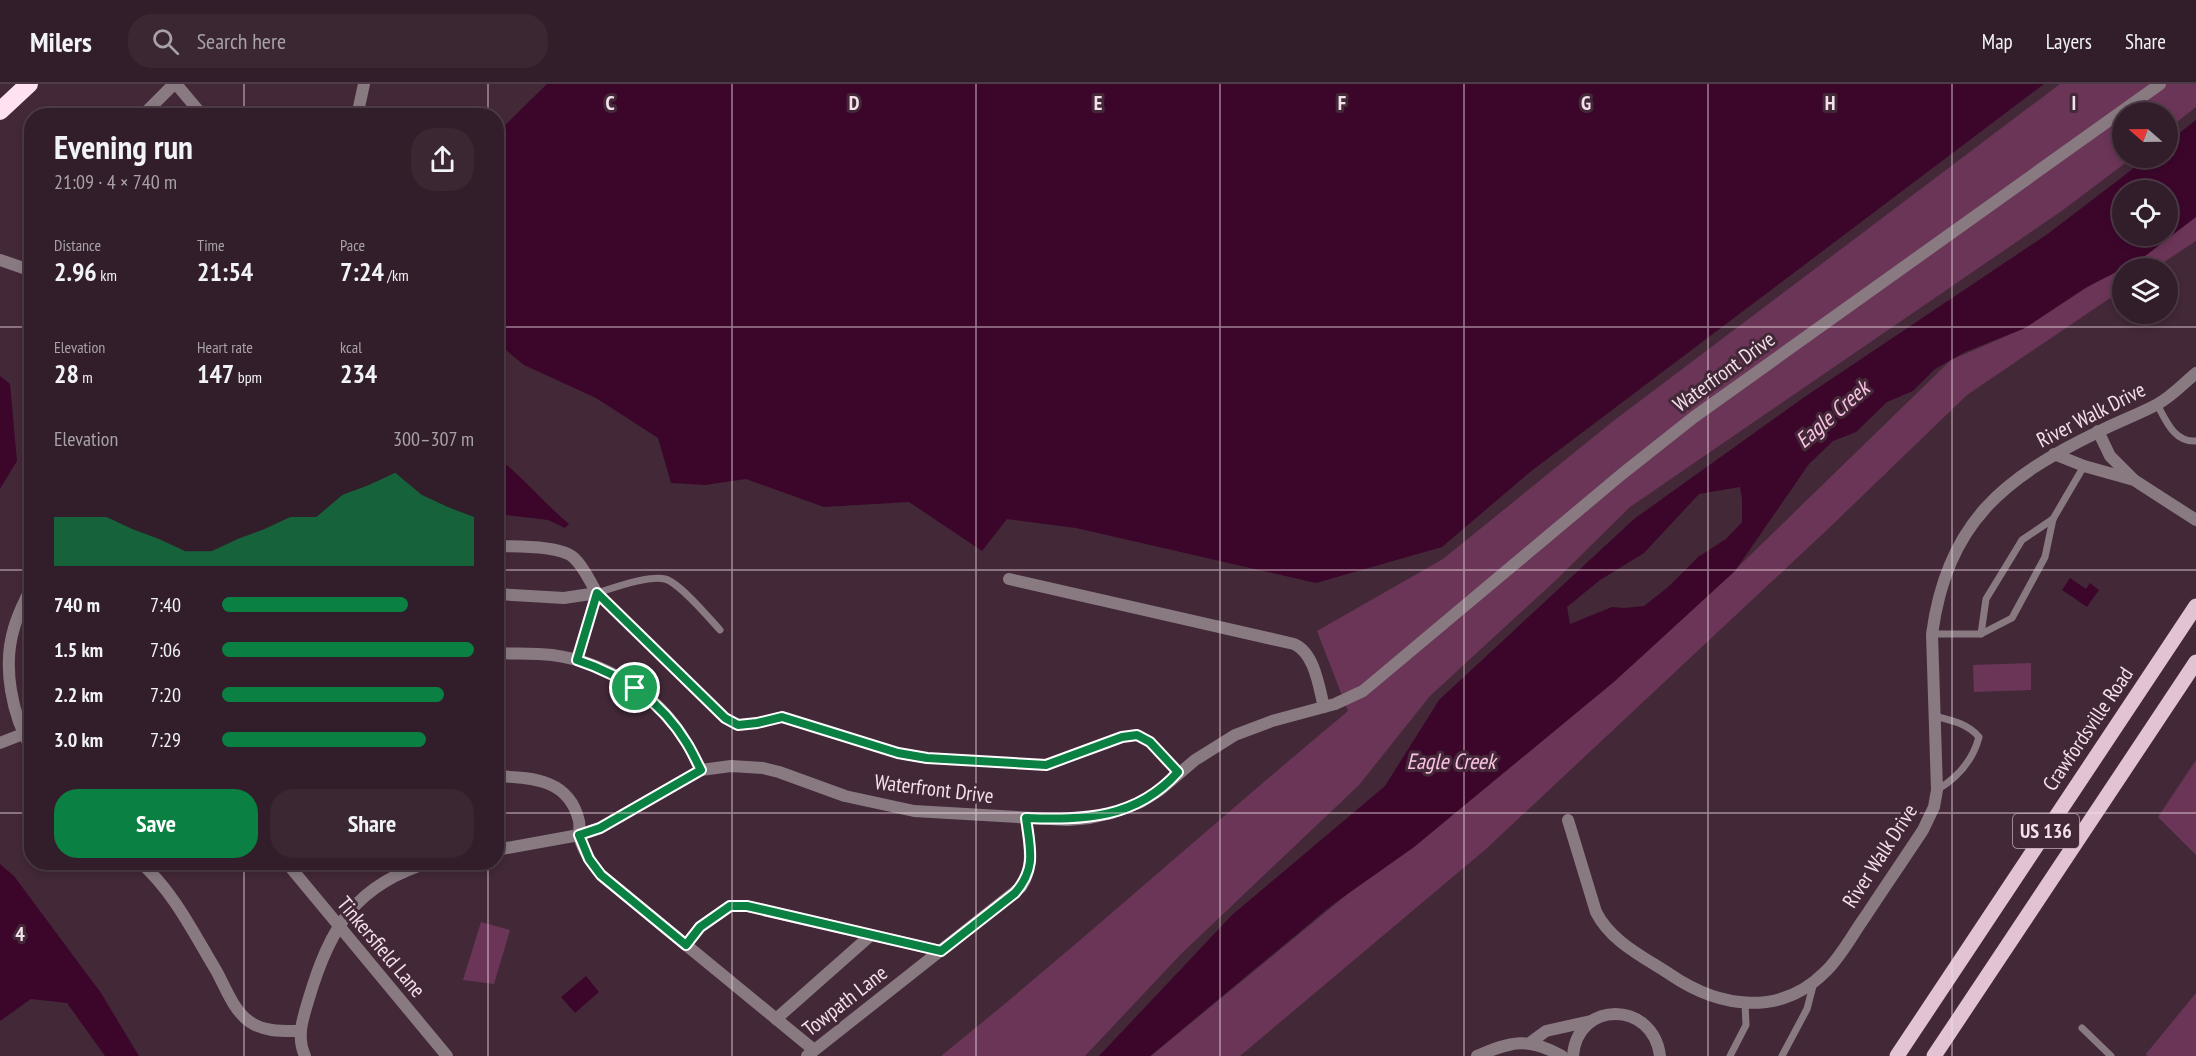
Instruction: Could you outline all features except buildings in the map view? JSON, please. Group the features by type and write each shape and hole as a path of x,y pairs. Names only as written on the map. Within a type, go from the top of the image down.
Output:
{"highway":[{"path":"0,111 29,84"}],"main road":[{"name":"Crawfordsville Road","path":"1897,1056 2196,606"},
{"name":"US 136","path":"1934,1056 2196,662"}],"street":[{"path":"150,108 175,84 196,108"},
{"path":"359,108 364,84"},
{"name":"Waterfront Drive","path":"504,849 579,835 600,828 701,770 731,766 763,768 845,796 891,807 937,813 1068,820 1112,813 1141,802 1160,790 1178,772 1214,746 1250,729 1324,707 1363,691 1622,474 1704,410 2160,84"},
{"path":"0,260 24,268"},
{"name":"River Walk Drive","path":"1568,820 1596,912 1607,930 1695,990 1719,999 1745,1003 1786,997 1814,982 1834,961 1923,830 1934,807 1937,790 1932,634 1937,605 1946,576 1976,519 1989,502 2019,476 2098,431 2157,404 2196,373"},
{"path":"2098,431 2110,456 2134,480 2196,520"},
{"path":"2054,454 2084,466 2134,480"},
{"path":"504,547 555,550 568,554 579,564 597,593 577,660"},
{"path":"1010,579 1299,646 1314,670 1324,707"},
{"path":"504,594 564,598 597,593"},
{"path":"0,744 23,734 6,697 10,648 14,628 24,604"},
{"path":"504,653 536,654 577,660 609,672 648,697 678,730 701,770"},
{"path":"504,777 536,779 557,788 576,812 579,835 589,859 601,875 776,1019 811,1053"},
{"name":"Towpath Lane","path":"811,1053 1015,893 1029,872 1030,855 1026,818"},
{"path":"147,870 182,913 242,1014 249,1021 263,1028 300,1031"},
{"name":"Tinkersfield Lane","path":"292,870 447,1056"},
{"path":"305,1056 300,1031 325,948 338,926 357,903 381,883 407,870"},
{"path":"686,945 700,927 730,906 747,906 941,951"},
{"path":"776,1019 872,935"},
{"path":"1477,1056 1500,1047 1531,1042 1546,1031 1593,1021 1611,1014 1636,1018 1651,1031 1660,1054"},
{"path":"1573,1056 1578,1037 1593,1021"},
{"path":"1531,1042 1562,1056"}],"lane":[{"path":"2157,404 2171,431 2188,442 2196,441"},
{"path":"1932,634 1981,634 2012,618 2045,557 2053,519 2084,466"},
{"path":"1981,634 1986,599 2022,540 2053,519"},
{"path":"720,630 676,585 664,579 633,582 597,593 725,718 738,725 782,717 898,753 927,758 1046,765 1122,737 1137,735 1150,742 1178,772"},
{"path":"1935,716 1973,729 1979,737 1976,752 1953,780 1937,790"},
{"path":"1782,1056 1807,1009 1814,982"},
{"path":"1730,1056 1746,1025 1745,1003"},
{"path":"2082,1028 2111,1056"}],"shaded area":[{"path":"2060,84 2196,84 2196,107 2178,121 2178,102 2112,102 2112,168 2119,168 2063,210 1630,507 1556,580 1430,696 1359,785 1181,954 1085,1056 941,1056 1348,711 1317,631 1443,559 1612,422"},
{"path":"2196,216 2196,241 2170,258 2132,258 2150,246 2178,246 2178,228"},
{"path":"2112,271 2112,297 1967,395 1829,528 1486,849 1240,1056 1151,1056 1350,892 1414,847 1640,658 1738,567 1951,360 2025,328"},
{"path":"2031,663 2031,690 1974,692 1973,665"},
{"path":"2196,760 2196,855 2158,817"},
{"path":"481,922 510,930 494,984 463,980"},
{"path":"2196,993 2196,1056 2147,1056 2146,1054"}],"water":[{"path":"547,84 2044,84 1530,472 1442,547 1316,583 1076,528 1007,519 982,551 909,502 824,507 746,479 705,485 671,483 658,438 596,398 524,365 504,349 504,126"},
{"name":"Eagle Creek","path":"2196,120 2196,217 2178,231 2178,180 2118,180 2134,168 2178,168 2178,134"},
{"name":"Eagle Creek","path":"2112,185 2112,246 2158,246 2143,258 2112,258 2112,274 2085,288 2025,328 1965,352 1935,369 1913,391 1887,402 1856,432 1833,441 1809,464 1735,571 1615,681 1414,847 1332,905 1150,1056 1099,1056 1232,915 1385,786 1439,700 1634,519 1803,398 2049,233","holes":["1740,487 1742,522 1726,539 1698,557 1668,587 1644,606 1612,607 1570,624 1567,607 1600,580 1644,553 1699,494"]},
{"path":"0,376 10,384 17,461 0,489"},
{"path":"504,463 569,524 565,528 548,520 504,515"},
{"path":"2070,578 2086,589 2090,583 2099,590 2087,607 2062,590"},
{"path":"0,864 14,876 101,993 139,1056 105,1056 67,1003 31,999 0,1021"},
{"path":"586,976 599,992 575,1013 561,997"}],"route":[{"path":"597,593 725,718 738,725 782,717 798,720 898,753 927,758 1046,765 1122,737 1137,735 1150,742 1178,772 1160,790 1141,802 1112,813 1068,820 1026,818 1030,855 1029,872 1023,884 1015,893 941,951 747,906 730,906 700,927 686,945 601,875 589,859 579,835 600,828 701,770 678,730 648,697 635,688 609,672 577,660 597,593"}]}
